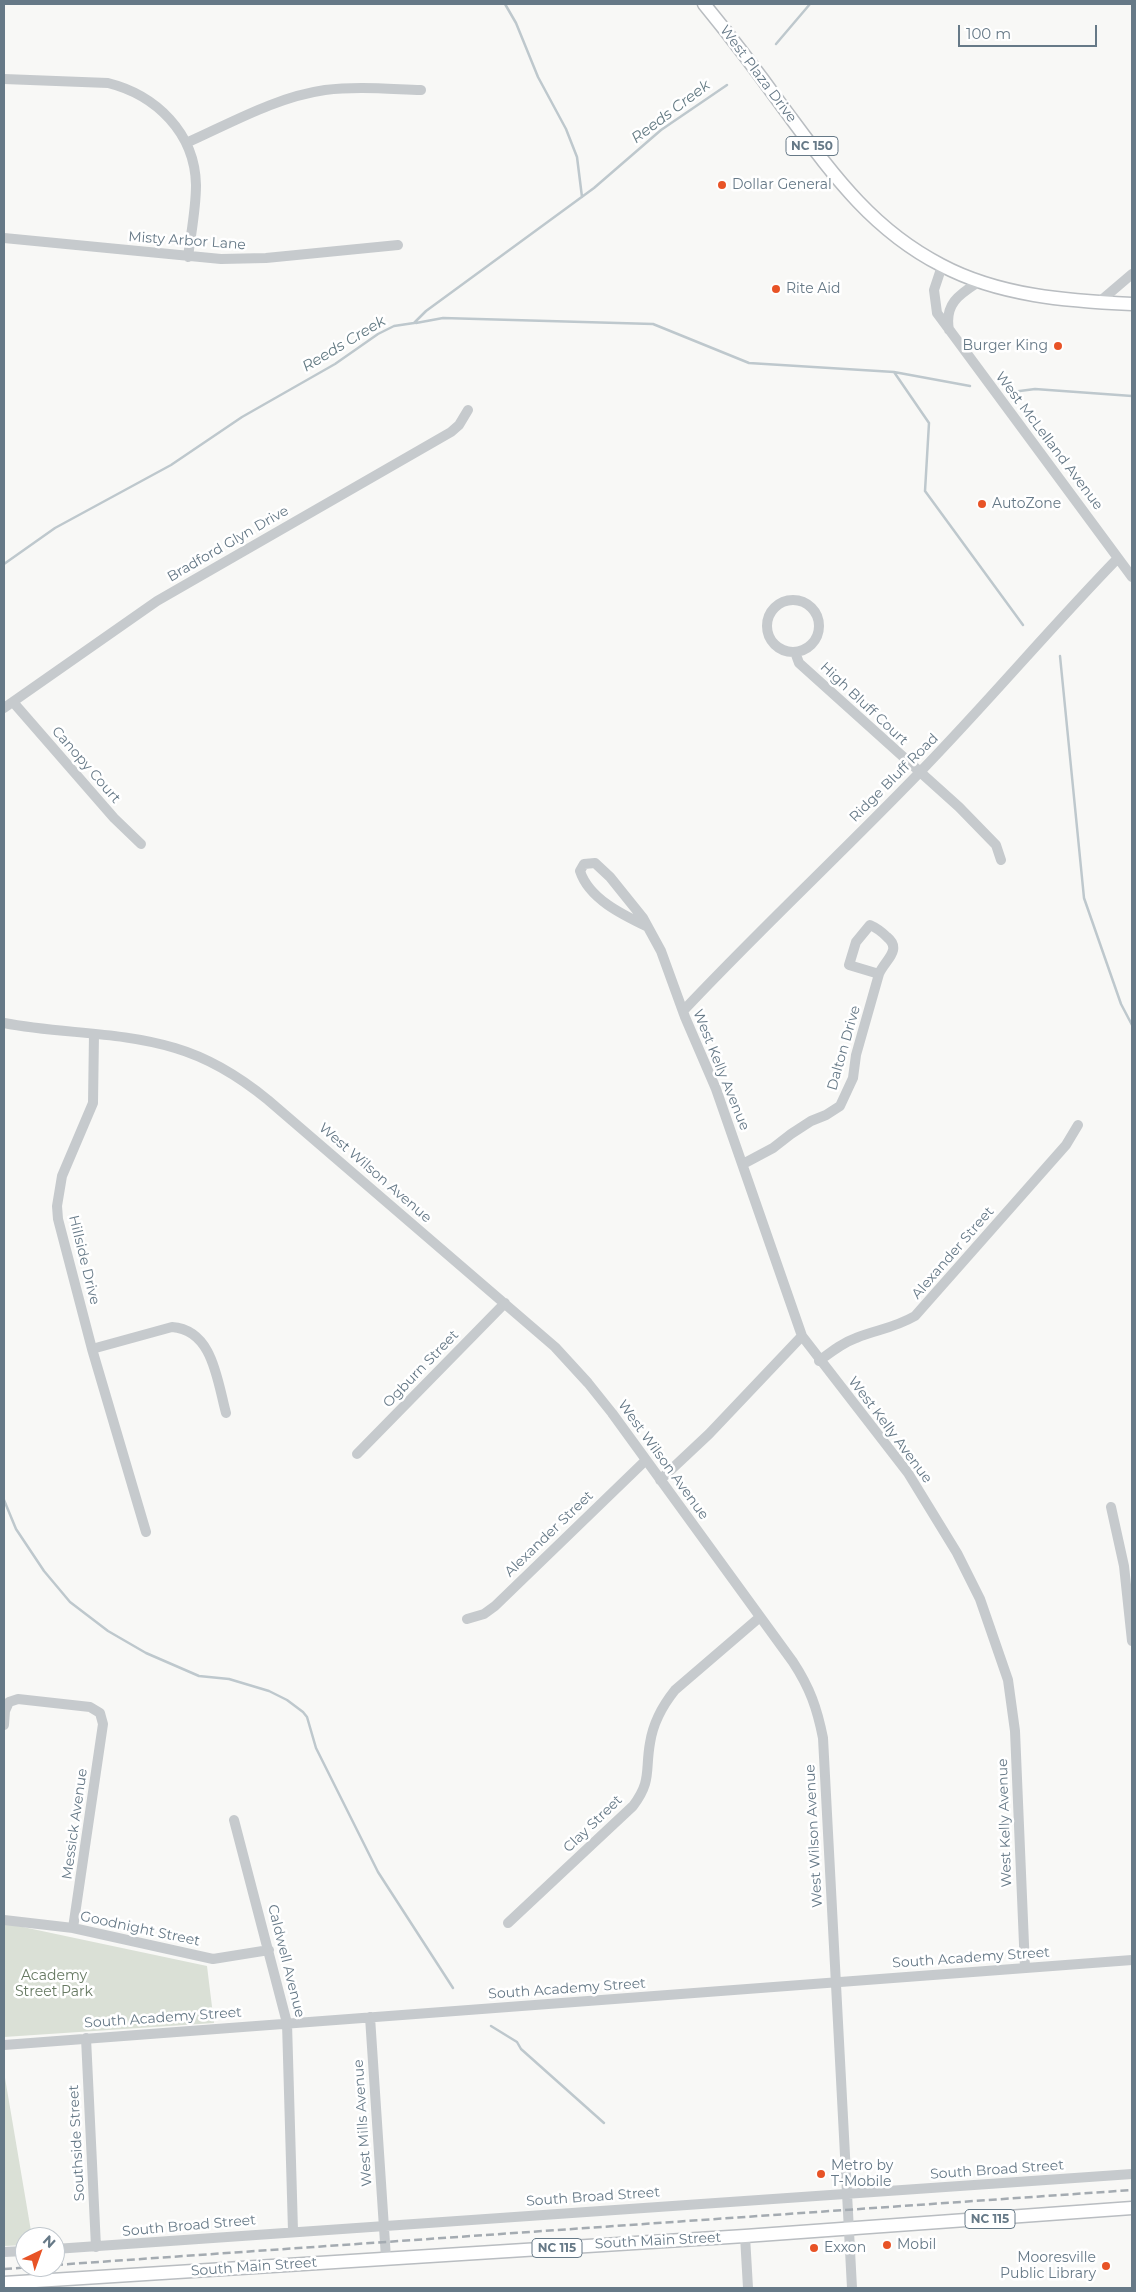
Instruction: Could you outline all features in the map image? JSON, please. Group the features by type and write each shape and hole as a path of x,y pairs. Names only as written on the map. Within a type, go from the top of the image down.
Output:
{"main road":[{"name":"West Plaza Drive","path":"704,4 845,190 884,227 917,251 942,266"},
{"name":"NC 150","path":"942,266 980,281 1022,293 1066,300 1132,304"},
{"name":"South Main Street","path":"4,2283 744,2236 1132,2208"}],"street":[{"path":"4,79 93,82 124,87 149,100 171,119 186,144 193,165 196,186 188,257"},
{"path":"186,144 267,107 306,94 345,88 421,90"},
{"name":"Misty Arbor Lane","path":"4,238 188,257 252,259 398,245"},
{"name":"West McLelland Avenue","path":"942,266 934,290 936,313 1132,577"},
{"path":"1098,303 1132,274"},
{"path":"949,331 948,314 952,302 980,281"},
{"name":"Bradford Glyn Drive","path":"4,708 157,601 450,432 459,425 468,410"},
{"name":"Ridge Bluff Road","path":"683,1011 771,919 919,773 1118,558"},
{"path":"791,599 801,601 810,606 817,614 819,624 818,634 813,644 805,650 795,652 784,651 776,646 769,638 766,628 768,617 773,608 781,602 791,599"},
{"name":"High Bluff Court","path":"795,652 799,662 919,773 959,807 996,845 1001,860"},
{"name":"Canopy Court","path":"13,702 114,818 141,844"},
{"name":"West Kelly Avenue","path":"648,927 614,909 594,892 580,871 584,864 594,863 604,870 648,927 661,951 683,1011 716,1089 802,1336 819,1361 913,1481 957,1553 980,1599 1008,1680 1015,1732 1025,1968"},
{"name":"Dalton Drive","path":"743,1164 774,1148 811,1121 840,1106 853,1078 856,1055 882,965 894,951 895,946 891,940 870,925 856,942 849,965 879,974"},
{"name":"West Wilson Avenue","path":"4,1023 151,1042 176,1048 223,1068 247,1083 555,1347 588,1383 646,1460 808,1683 817,1708 823,1738 852,2288"},
{"name":"Hillside Drive","path":"94,1034 93,1103 62,1176 57,1206 62,1237 92,1349 146,1532"},
{"name":"Alexander Street","path":"819,1361 836,1347 856,1338 897,1327 915,1316 1066,1145 1078,1125"},
{"name":"Ogburn Street","path":"357,1454 505,1303"},
{"path":"92,1349 172,1326 182,1327 194,1333 208,1348 226,1412"},
{"path":"660,1480 709,1434 802,1336"},
{"name":"Alexander Street","path":"467,1619 484,1614 495,1606 646,1460"},
{"path":"1111,1507 1124,1566 1132,1640"},
{"name":"Clay Street","path":"508,1923 633,1806 646,1784 650,1741 659,1714 666,1702 675,1690 760,1617"},
{"name":"Messick Avenue","path":"4,1725 5,1711 9,1702 18,1699 90,1707 100,1713 103,1724 73,1928"},
{"name":"Caldwell Avenue","path":"234,1820 287,2023 293,2231"},
{"name":"Goodnight Street","path":"4,1920 73,1928 214,1959 269,1950"},
{"name":"South Academy Street","path":"4,2045 1132,1960"},
{"name":"West Mills Avenue","path":"370,2017 386,2258"},
{"name":"Southside Street","path":"86,2038 96,2247"},
{"name":"South Broad Street","path":"65,2249 293,2231 1132,2174"},
{"path":"744,2236 748,2288"}],"green space":[{"name":"Academy Street Park","path":"4,1923 207,1966 214,2023 4,2037"},
{"path":"4,2072 30,2227 15,2227 15,2245 4,2246"}],"waterway":[{"path":"505,4 516,23 538,77 566,129 577,157 582,197"},
{"name":"Reeds Creek","path":"776,44 810,4"},
{"name":"Reeds Creek","path":"4,564 55,528 171,465 242,417 335,364 378,334 394,326 414,323 426,311 594,188 661,130 727,85"},
{"path":"416,323 443,318 653,324 749,363 894,372 970,386"},
{"path":"894,372 929,423 925,491 1023,625"},
{"path":"1012,392 1035,389 1132,396"},
{"path":"1060,656 1084,898 1121,1004 1132,1025"},
{"path":"4,1500 16,1529 44,1571 70,1602 108,1631 146,1653 199,1676 229,1679 269,1691 287,1700 303,1712 307,1717 316,1748 378,1872 453,1988"},
{"path":"491,2026 517,2042 521,2049 604,2123"}],"railway":[{"path":"65,2264 1132,2190"},
{"path":"4,2269 15,2268"}],"place":[{"name":"Dollar General","path":"722,185"},
{"name":"Rite Aid","path":"776,289"},
{"name":"Burger King","path":"1058,346"},
{"name":"AutoZone","path":"982,504"},
{"name":"Metro by T-Mobile","path":"821,2174"},
{"name":"Mobil","path":"887,2245"},
{"name":"Exxon","path":"814,2248"},
{"name":"Mooresville Public Library","path":"1106,2266"}]}
